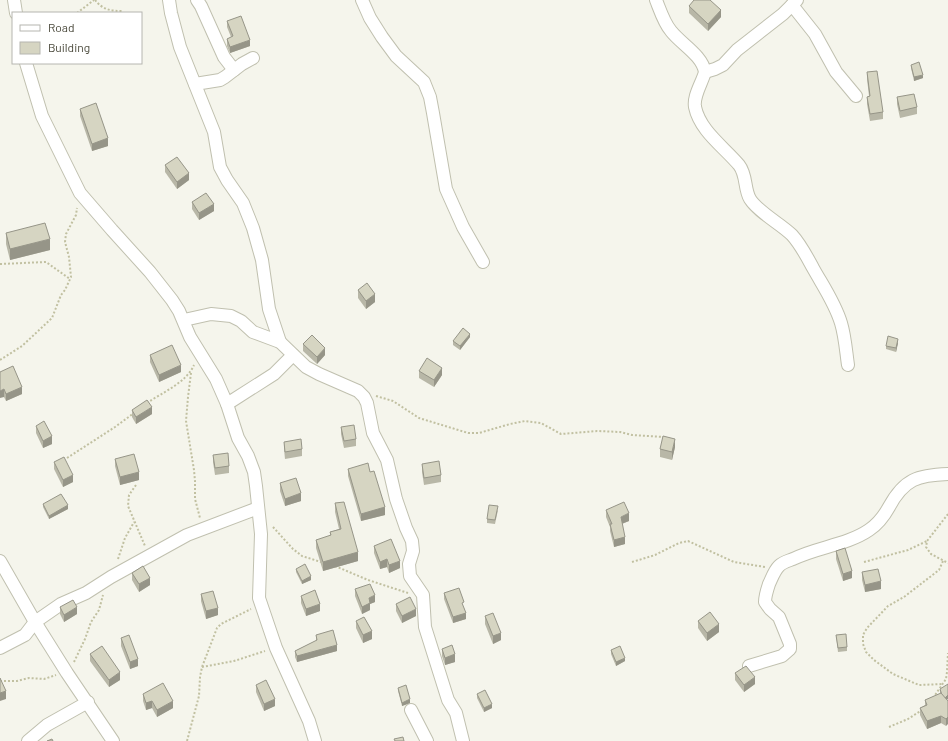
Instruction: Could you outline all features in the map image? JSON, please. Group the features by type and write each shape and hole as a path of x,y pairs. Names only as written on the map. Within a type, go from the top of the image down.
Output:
{"street":[{"path":"14,0 16,12"},
{"path":"169,0 175,31 214,132 220,167 227,180 244,203 253,228 262,260 269,309 280,342"},
{"path":"197,0 224,57 234,70"},
{"path":"362,0 370,18 396,56 424,82 430,97 446,189 463,227 483,262"},
{"path":"656,0 670,30 704,67 704,72 695,101 698,115 718,144 739,166 746,180 750,200 769,218 791,235 800,246 832,300 841,323 848,365"},
{"path":"704,72 723,65 737,50 794,2 815,34 836,72 856,96"},
{"path":"195,84 220,80 253,58"},
{"path":"26,64 42,116 80,193 150,272 172,300 184,320 190,337 216,379 227,404 238,438 248,456 254,472 261,534 258,594 276,648 309,720 316,741"},
{"path":"184,320 211,314 225,314 241,322 256,334 280,342 306,367 358,391 366,400 373,432 387,460 396,499 413,545 410,576 421,590 425,627 448,700 454,708 463,741"},
{"path":"227,404 274,374 293,355"},
{"path":"749,666 782,656 790,649 790,644 779,617 765,602 767,590 771,580 780,565 800,555 858,536 868,531 884,516 895,496 904,485 923,476 948,474"},
{"path":"0,648 25,635 35,622 61,604 86,593 109,578 187,535 202,529 258,513"},
{"path":"0,561 35,622 67,673 113,741"},
{"path":"28,741 47,724 88,702"},
{"path":"411,710 428,741"}],"path":[{"path":"78,12 95,0 105,9 123,11"},
{"path":"0,360 22,346 52,318 61,295 70,279 71,274 69,257 65,242 66,234 76,215 80,193"},
{"path":"0,264 46,262 70,279"},
{"path":"198,350 191,371 186,421 195,481 195,499 202,529"},
{"path":"144,405 183,380 191,371"},
{"path":"358,391 393,401 419,418 468,433 479,433 525,421 541,423 560,434 597,431 664,437"},
{"path":"67,458 115,427 139,408"},
{"path":"136,485 130,491 128,506 149,556"},
{"path":"258,513 293,549 302,556 322,562"},
{"path":"864,562 908,550 927,540 948,514"},
{"path":"0,680 17,681 29,678 44,679 67,673 85,639 92,620 99,610 109,578 125,538 134,522"},
{"path":"927,540 926,547 928,551 948,563"},
{"path":"632,562 655,555 684,541 691,542 734,562 767,567 780,565"},
{"path":"943,561 939,570 904,598 888,606 867,628 863,635 863,644 866,652 874,660 894,674 919,686 943,684"},
{"path":"333,565 368,580 423,598"},
{"path":"187,741 199,696 202,667 219,626 239,614 261,605"},
{"path":"202,667 234,661 276,648"},
{"path":"931,700 943,684 947,672 948,654"},
{"path":"889,727 908,719 924,707"}],"building":[{"path":"694,0 710,0 721,10 708,24 689,6"},
{"path":"241,16 250,40 230,47 227,39 233,36 227,21"},
{"path":"919,62 923,75 914,77 911,65"},
{"path":"877,71 883,112 870,114 867,97 870,96 867,72"},
{"path":"914,94 917,107 900,111 897,97"},
{"path":"96,103 108,138 92,144 80,109"},
{"path":"177,157 189,173 177,182 165,165"},
{"path":"206,193 214,204 199,213 192,202"},
{"path":"45,223 50,239 10,249 6,233"},
{"path":"367,283 375,294 366,301 358,290"},
{"path":"463,328 470,334 460,346 453,341"},
{"path":"312,335 325,348 317,357 303,344"},
{"path":"888,336 898,339 896,348 886,346"},
{"path":"172,345 181,365 159,375 150,355"},
{"path":"427,358 442,368 434,380 419,371"},
{"path":"13,366 22,387 6,394 4,389 0,391 0,372"},
{"path":"147,400 152,407 136,417 132,410"},
{"path":"44,421 52,436 43,441 36,426"},
{"path":"354,425 356,439 344,441 341,427"},
{"path":"663,436 675,439 672,452 660,449"},
{"path":"301,439 302,449 285,452 284,442"},
{"path":"228,453 229,466 215,468 213,455"},
{"path":"134,454 139,472 120,477 115,459"},
{"path":"64,457 73,475 63,480 54,462"},
{"path":"439,461 441,475 424,478 422,464"},
{"path":"368,463 370,472 374,471 385,507 361,514 348,469"},
{"path":"296,478 301,493 285,499 280,483"},
{"path":"61,494 68,505 49,516 43,504"},
{"path":"344,502 358,552 323,562 316,540 331,535 330,532 341,529 335,503"},
{"path":"624,502 629,513 621,517 625,537 614,540 610,524 612,524 606,510"},
{"path":"489,505 498,506 495,520 487,519"},
{"path":"391,539 400,561 389,565 387,559 380,562 374,546"},
{"path":"845,548 852,571 843,574 836,551"},
{"path":"305,564 311,576 302,581 296,569"},
{"path":"143,566 150,578 139,584 132,573"},
{"path":"878,569 881,581 865,585 862,572"},
{"path":"370,584 375,595 369,598 370,603 362,607 355,589"},
{"path":"459,588 466,613 453,617 444,593"},
{"path":"315,590 320,604 306,609 301,596"},
{"path":"213,591 218,608 206,611 201,594"},
{"path":"410,597 416,609 402,616 396,604"},
{"path":"73,600 77,607 64,615 60,607"},
{"path":"710,612 719,624 707,633 698,621"},
{"path":"493,613 501,633 493,636 485,616"},
{"path":"364,617 372,631 363,635 356,621"},
{"path":"333,630 337,645 297,656 295,651 317,640 316,635"},
{"path":"846,634 847,647 838,648 836,635"},
{"path":"129,635 138,659 130,662 121,638"},
{"path":"452,645 455,654 445,658 442,649"},
{"path":"102,646 120,672 109,680 90,654"},
{"path":"620,646 625,658 616,662 611,650"},
{"path":"746,666 755,677 744,685 735,673"},
{"path":"0,678 6,691 0,693"},
{"path":"266,680 275,699 264,704 256,685"},
{"path":"163,683 173,701 157,710 152,701 146,703 143,694"},
{"path":"948,684 948,695 945,698 940,689"},
{"path":"406,685 410,699 402,703 398,688"},
{"path":"485,690 492,704 484,708 477,694"},
{"path":"941,693 948,701 948,717 946,719 941,716 927,721 920,708 927,705 925,700"},
{"path":"403,737 404,741 395,741 394,739"}]}
